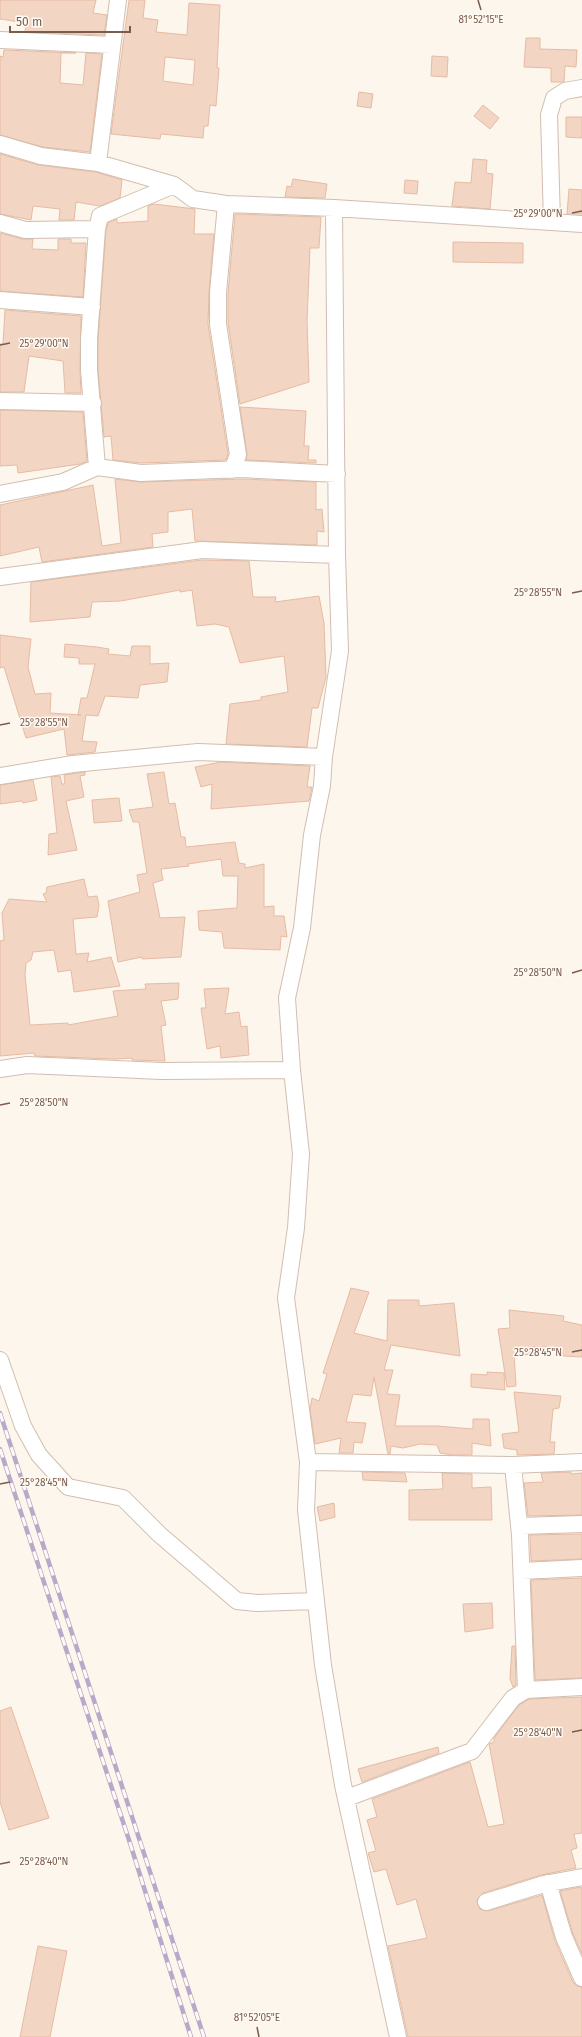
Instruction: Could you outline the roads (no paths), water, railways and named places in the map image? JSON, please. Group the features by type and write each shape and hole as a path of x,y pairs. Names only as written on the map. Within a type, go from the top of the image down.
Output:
{"street":[{"path":"98,163 118,0"},
{"path":"0,40 112,45"},
{"path":"552,222 549,115 554,98 565,91 582,88"},
{"path":"0,144 41,156 98,163 174,185 193,199 226,204 334,208 582,224"},
{"path":"97,467 89,339 96,229 100,216 174,185"},
{"path":"226,204 218,293 218,324 238,455 232,470"},
{"path":"334,208 337,555 340,651 324,757 322,786 312,835 302,928 286,998 301,1154 296,1228 286,1298 308,1462 306,1510 323,1665 343,1785 398,2037"},
{"path":"0,223 25,230 96,229"},
{"path":"0,300 92,307"},
{"path":"0,401 93,403"},
{"path":"0,494 64,482 97,467 140,473 242,469 337,474"},
{"path":"0,577 202,550 337,555"},
{"path":"0,776 73,764 198,752 324,757"},
{"path":"0,1069 27,1065 161,1071 292,1070"},
{"path":"0,1360 23,1426 40,1455 68,1487 123,1498 159,1534 237,1601 257,1603 316,1601"},
{"path":"308,1462 512,1465 582,1462"},
{"path":"512,1465 520,1526 526,1690"},
{"path":"520,1526 582,1524"},
{"path":"522,1571 582,1568"},
{"path":"347,1798 472,1751 513,1698 526,1690 582,1687"},
{"path":"486,1902 548,1883 582,1877"},
{"path":"548,1883 564,1936 582,1978"}],"railway":[{"path":"0,1413 204,2037"},
{"path":"0,1449 129,1840 191,2037"}]}
